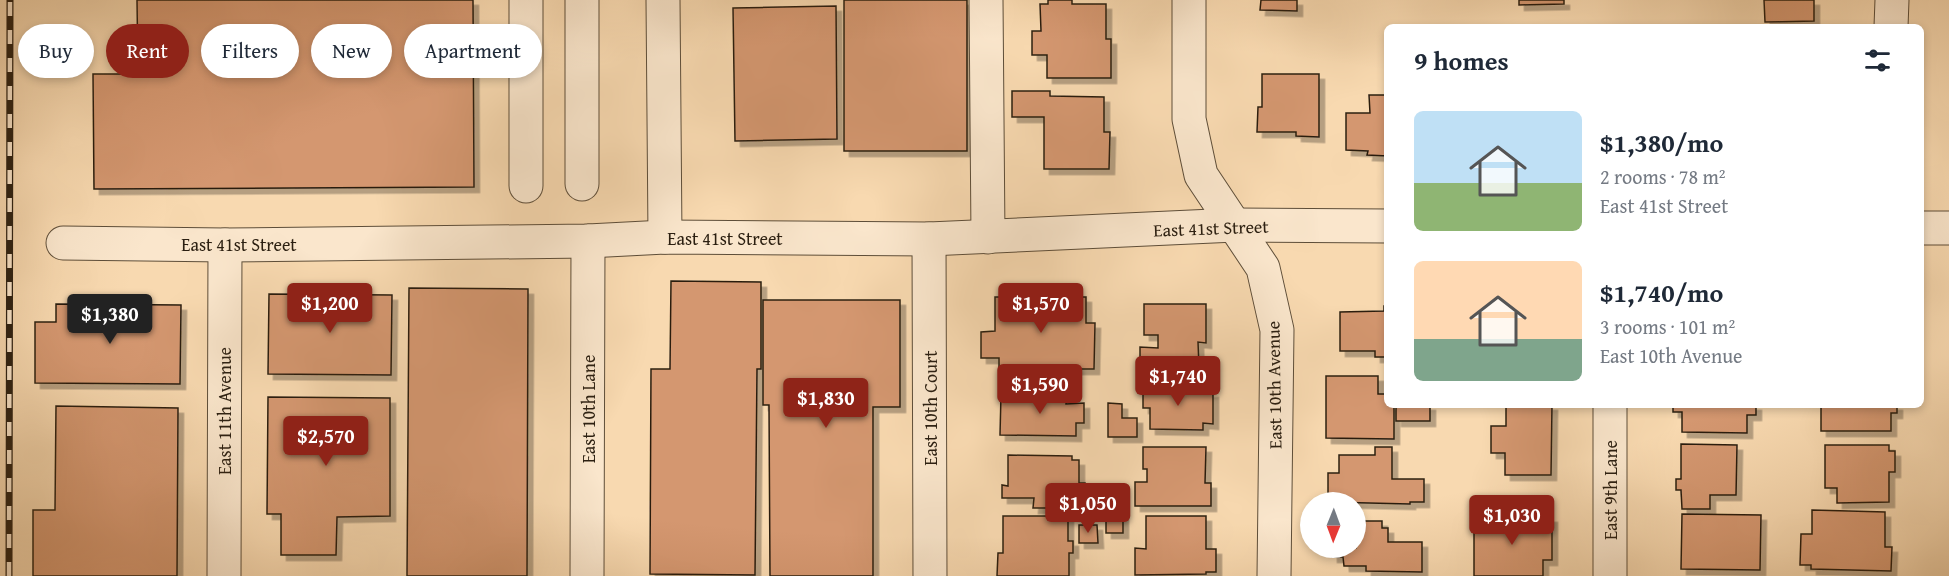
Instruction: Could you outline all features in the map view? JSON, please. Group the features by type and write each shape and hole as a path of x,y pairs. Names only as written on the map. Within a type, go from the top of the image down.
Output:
{"street":[{"path":"526,0 526,186"},
{"path":"582,0 582,184"},
{"path":"663,0 664,237"},
{"path":"986,0 988,237"},
{"name":"East 10th Avenue","path":"1189,0 1189,119 1201,175 1263,268 1277,330 1274,576"},
{"path":"1891,24 1892,0"},
{"name":"East 41st Street","path":"63,243 225,245 588,242 664,237 929,239 1235,225 1384,226"},
{"path":"1924,228 1949,228"},
{"name":"East 10th Court","path":"929,239 930,576"},
{"name":"East 10th Lane","path":"587,576 588,242"},
{"name":"East 11th Avenue","path":"224,576 225,245"},
{"name":"East 9th Lane","path":"1610,408 1610,576"}],"building":[{"path":"137,0 473,0 473,24 404,24 404,78 473,78 474,187 94,189 94,74 106,74 106,78 189,78 189,24 137,24"},
{"path":"844,0 967,0 967,151 844,151"},
{"path":"1048,0 1072,0 1072,4 1106,4 1106,39 1111,39 1111,78 1047,78 1047,55 1032,55 1032,31 1041,31 1040,4 1048,4"},
{"path":"1261,0 1297,0 1297,11 1260,10"},
{"path":"1519,0 1564,0 1564,4 1519,5"},
{"path":"1764,0 1814,0 1814,21 1765,22"},
{"path":"836,6 837,139 735,141 733,8"},
{"path":"1262,74 1319,74 1319,137 1296,136 1296,132 1257,132 1258,107 1262,107"},
{"path":"1012,91 1050,91 1050,96 1104,97 1104,132 1110,132 1109,169 1044,169 1044,117 1012,117"},
{"path":"1369,95 1384,95 1384,156 1367,155 1368,151 1346,150 1346,113 1370,113"},
{"path":"671,281 761,282 761,369 757,369 755,575 650,574 651,369 670,369"},
{"path":"409,288 528,289 527,576 407,576"},
{"path":"269,294 392,295 391,375 268,374"},
{"path":"995,297 1086,297 1086,323 1095,323 1094,369 999,369 999,358 981,358 981,332 995,331"},
{"path":"763,300 900,300 900,407 873,407 873,576 770,576 769,405 763,405"},
{"path":"56,304 181,305 180,384 35,383 35,322 56,322"},
{"path":"1144,304 1206,304 1206,343 1198,342 1199,367 1140,367 1140,347 1158,348 1158,335 1144,335"},
{"path":"1384,311 1384,357 1375,357 1375,351 1340,351 1340,312"},
{"path":"1326,376 1378,376 1378,394 1384,394 1384,408 1394,408 1394,439 1326,438"},
{"path":"1143,386 1203,386 1203,393 1213,392 1213,424 1203,423 1203,430 1150,429 1150,408 1143,408"},
{"path":"1049,392 1066,392 1066,404 1084,403 1084,423 1076,423 1076,436 1000,435 1001,395 1049,396"},
{"path":"268,397 390,398 390,516 337,517 336,555 281,555 281,514 267,514"},
{"path":"1108,403 1122,404 1122,418 1137,418 1137,437 1108,437"},
{"path":"56,406 178,408 177,576 33,576 33,510 55,510"},
{"path":"1396,408 1430,408 1430,421 1396,421"},
{"path":"1506,408 1552,408 1551,475 1505,475 1505,453 1491,453 1491,426 1506,426"},
{"path":"1673,408 1756,408 1756,415 1747,415 1747,433 1682,432 1682,412 1673,412"},
{"path":"1821,408 1897,408 1897,413 1891,413 1891,431 1821,431"},
{"path":"1681,444 1737,445 1736,495 1710,495 1710,509 1682,509 1681,490 1676,490 1676,479 1681,479"},
{"path":"1825,445 1889,445 1889,451 1895,451 1895,472 1889,472 1889,502 1837,503 1837,488 1825,488"},
{"path":"1143,447 1206,447 1205,483 1211,483 1211,506 1135,506 1135,482 1147,482 1147,469 1143,469"},
{"path":"1375,447 1392,447 1392,479 1424,479 1424,502 1366,503 1366,492 1328,492 1328,473 1339,473 1339,455 1375,455"},
{"path":"1008,455 1072,456 1072,460 1079,460 1079,483 1085,483 1085,508 1033,508 1034,498 1002,498 1002,485 1008,486"},
{"path":"1812,510 1885,512 1885,547 1892,547 1891,571 1811,569 1811,565 1800,565 1801,534 1812,534"},
{"path":"1106,514 1123,514 1123,533 1106,533"},
{"path":"1682,514 1761,515 1760,570 1681,569"},
{"path":"1003,516 1068,516 1068,541 1073,541 1073,553 1069,553 1069,576 997,576 998,553 1003,553"},
{"path":"1146,516 1206,516 1206,549 1216,549 1216,572 1135,575 1135,548 1146,549"},
{"path":"1474,517 1552,517 1552,560 1543,560 1543,576 1474,576"},
{"path":"1366,521 1382,521 1382,528 1388,528 1388,542 1422,542 1422,572 1366,571 1366,566 1344,566 1343,558 1366,558"},
{"path":"1079,525 1097,525 1098,543 1079,543"}],"railway":[{"path":"9,576 10,0"}]}
